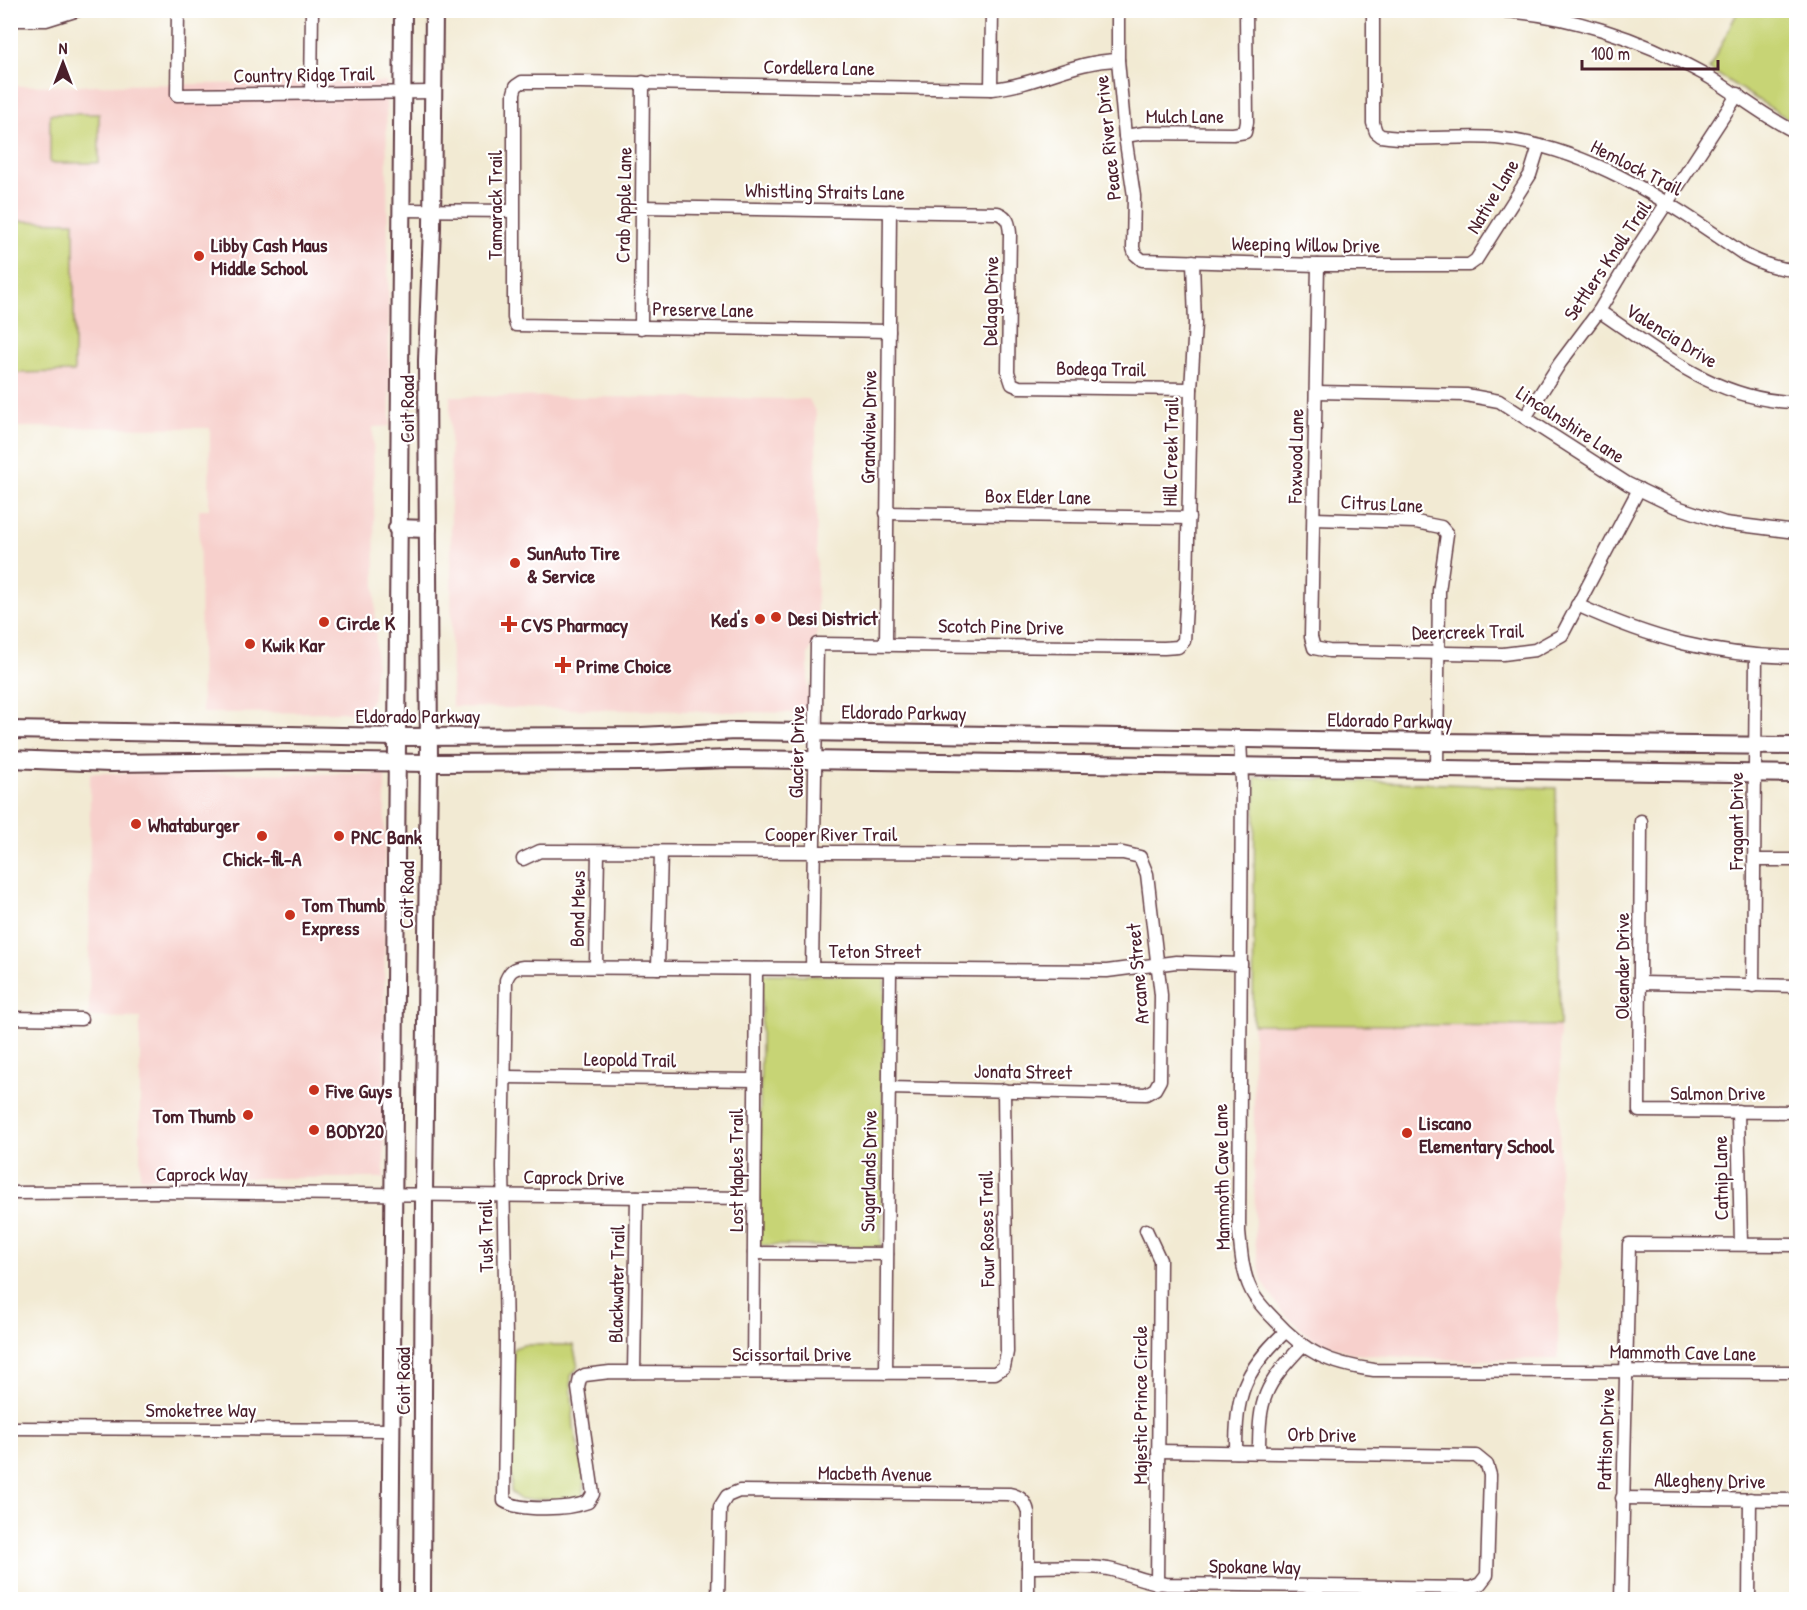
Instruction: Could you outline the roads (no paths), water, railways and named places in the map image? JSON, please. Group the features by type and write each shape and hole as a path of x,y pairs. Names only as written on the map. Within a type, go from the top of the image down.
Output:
{"main road":[{"name":"Coit Road","path":"390,1599 403,10"},
{"name":"Coit Road","path":"422,1599 429,763 427,361 432,210 434,10"},
{"path":"399,361 427,361"},
{"path":"397,528 428,529"},
{"name":"Eldorado Parkway","path":"10,730 396,737 641,736 735,731 1797,746"},
{"path":"186,734 186,762"},
{"path":"641,736 642,762"},
{"path":"10,759 110,764 642,762 729,759 1797,774"}],"street":[{"path":"10,20 78,10"},
{"name":"Country Ridge Trail","path":"178,10 177,95 433,92"},
{"path":"311,94 312,10"},
{"path":"991,89 992,10"},
{"name":"Peace River Drive","path":"1118,10 1118,60 1125,136 1134,196 1133,248 1140,259"},
{"name":"Mulch Lane","path":"1125,136 1144,133 1233,134 1245,132 1247,122 1246,10"},
{"name":"Hemlock Trail","path":"1373,10 1372,123 1376,132 1381,136 1495,138 1539,146 1599,165 1669,202 1745,255 1768,266 1797,270"},
{"path":"1491,10 1556,18 1630,39 1679,61 1738,94 1797,132"},
{"name":"Cordellera Lane","path":"516,86 522,82 643,82 991,89 1036,81 1089,62 1118,60"},
{"name":"Crab Apple Lane","path":"641,328 643,82"},
{"name":"Tamarack Trail","path":"516,86 514,93 513,211 514,318 516,325"},
{"name":"Settlers Knoll Trail","path":"1526,416 1560,363 1599,311 1632,256 1738,94"},
{"name":"Native Lane","path":"1472,263 1530,175 1539,146"},
{"name":"Whistling Straits Lane","path":"642,207 998,213 1007,219"},
{"path":"401,210 513,211"},
{"name":"Grandview Drive","path":"886,644 890,211"},
{"name":"Delaga Drive","path":"1007,219 1010,233 1008,372 1012,384"},
{"name":"Weeping Willow Drive","path":"1140,259 1318,265 1464,266 1472,263"},
{"name":"Hill Creek Trail","path":"1183,644 1186,634 1191,389 1195,324 1193,261"},
{"name":"Foxwood Lane","path":"1314,648 1311,637 1318,265"},
{"name":"Valencia Drive","path":"1599,311 1696,376 1738,394 1797,402"},
{"name":"Preserve Lane","path":"516,325 889,331"},
{"name":"Bodega Trail","path":"1012,384 1019,387 1191,389"},
{"name":"Lincolnshire Lane","path":"1316,392 1475,396 1499,401 1526,416 1628,484 1674,506 1725,523 1797,532"},
{"name":"Deercreek Trail","path":"1314,648 1503,654 1535,650 1562,635 1639,489"},
{"name":"Box Elder Lane","path":"886,513 1189,518"},
{"name":"Citrus Lane","path":"1314,519 1416,522 1441,527 1446,531 1448,537 1439,591 1439,652"},
{"path":"1577,605 1661,639 1756,657 1797,657"},
{"name":"Scotch Pine Drive","path":"817,644 1174,648 1183,644"},
{"name":"Glacier Drive","path":"812,969 817,644"},
{"path":"1437,769 1439,652"},
{"name":"Fragant Drive","path":"1753,986 1756,657"},
{"name":"Mammoth Cave Lane","path":"1240,739 1242,766 1239,1231 1242,1260 1251,1290 1267,1312 1285,1332 1302,1346 1340,1363 1374,1370 1797,1372"},
{"name":"Oleander Drive","path":"1639,1111 1641,821"},
{"name":"Cooper River Trail","path":"523,860 540,851 1123,853 1140,856"},
{"name":"Bond Mews","path":"596,967 598,852"},
{"path":"658,968 661,852"},
{"name":"Arcane Street","path":"1140,856 1147,874 1158,965 1162,1030 1160,1080 1155,1089"},
{"path":"1755,860 1797,860"},
{"name":"Teton Street","path":"510,972 523,967 1107,971 1176,962 1241,964"},
{"name":"Lost Maples Trail","path":"753,1372 756,969"},
{"name":"Sugarlands Drive","path":"886,1373 890,970"},
{"name":"Tusk Trail","path":"510,972 506,980 503,1195 506,1338 504,1501 512,1506 548,1508 577,1506 588,1502"},
{"path":"1641,983 1797,986"},
{"path":"10,1018 81,1019"},
{"name":"Leopold Trail","path":"505,1077 755,1080"},
{"name":"Jonata Street","path":"889,1088 1146,1094 1155,1089"},
{"name":"Four Roses Trail","path":"1004,1090 1007,1352 1004,1366"},
{"name":"Salmon Drive","path":"1639,1111 1797,1112"},
{"name":"Catnip Lane","path":"1738,1111 1740,1244"},
{"name":"Caprock Way","path":"10,1193 394,1194"},
{"name":"Caprock Drive","path":"394,1194 754,1198"},
{"name":"Blackwater Trail","path":"634,1372 637,1197"},
{"name":"Majestic Prince Circle","path":"1146,1230 1160,1260 1157,1584"},
{"name":"Pattison Drive","path":"1622,1599 1622,1498 1629,1244 1740,1244"},
{"path":"1740,1244 1797,1245"},
{"path":"754,1252 887,1254"},
{"path":"1236,1452 1238,1406 1246,1380 1262,1355 1285,1332"},
{"path":"1259,1452 1259,1416 1266,1390 1302,1346"},
{"name":"Scissortail Drive","path":"588,1502 593,1494 578,1388 580,1378 585,1376 610,1372 995,1373 1004,1366"},
{"name":"Smoketree Way","path":"10,1428 392,1430"},
{"name":"Orb Drive","path":"1158,1451 1476,1456 1484,1461 1490,1475 1489,1568 1483,1582"},
{"name":"Macbeth Avenue","path":"718,1599 721,1504 727,1496 739,1491 1009,1494 1023,1500 1028,1512 1028,1567"},
{"name":"Allegheny Drive","path":"1622,1498 1797,1500"},
{"path":"1749,1599 1750,1499"},
{"path":"1028,1567 1028,1599"},
{"name":"Spokane Way","path":"1028,1567 1099,1568 1157,1584 1423,1594 1470,1588 1483,1582"}],"place":[{"name":"Libby Cash Maus Middle School","path":"199,256"},
{"name":"SunAuto Tire & Service","path":"515,563"},
{"name":"Desi District","path":"776,617"},
{"name":"Ked's","path":"760,619"},
{"name":"Circle K","path":"324,622"},
{"name":"CVS Pharmacy","path":"509,624"},
{"name":"Kwik Kar","path":"250,644"},
{"name":"Prime Choice","path":"563,665"},
{"name":"Whataburger","path":"136,824"},
{"name":"Chick-fil-A","path":"262,836"},
{"name":"PNC Bank","path":"339,836"},
{"name":"Tom Thumb Express","path":"290,915"},
{"name":"Five Guys","path":"314,1090"},
{"name":"Tom Thumb","path":"248,1115"},
{"name":"BODY20","path":"314,1130"},
{"name":"Liscano Elementary School","path":"1407,1133"}]}
